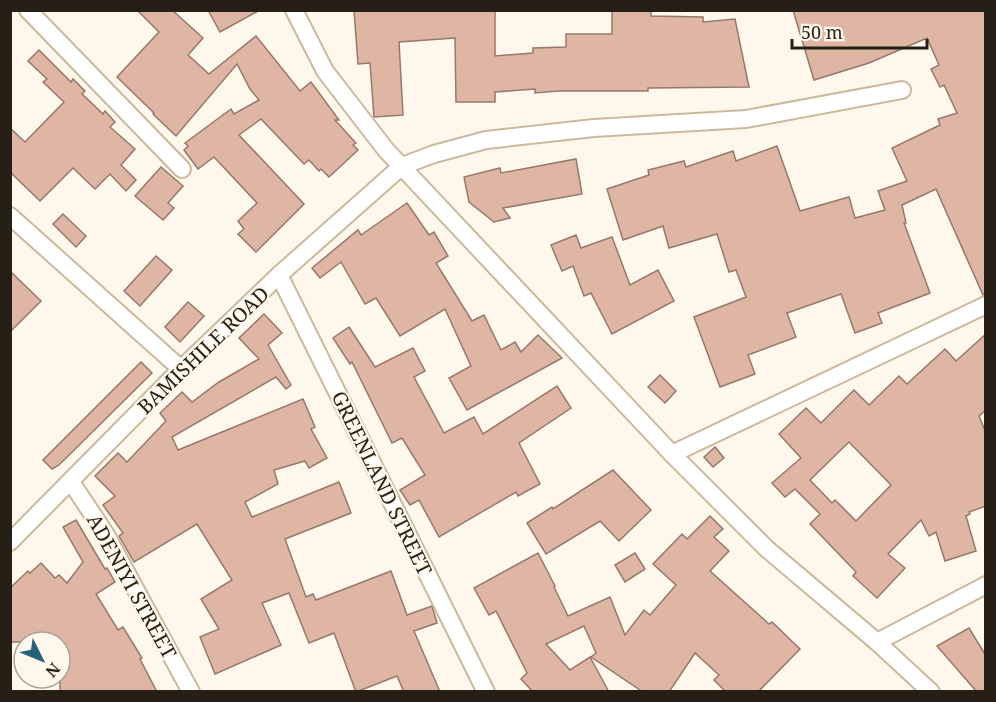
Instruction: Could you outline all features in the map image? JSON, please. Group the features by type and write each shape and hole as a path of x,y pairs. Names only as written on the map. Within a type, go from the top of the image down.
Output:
{"street":[{"path":"28,10 182,169"},
{"path":"294,10 326,71 386,150 672,454 767,549 877,642 931,692"},
{"path":"402,166 434,154 486,140 594,128 746,119 902,90"},
{"name":"BAMISHILE ROAD","path":"10,542 181,369 279,275 402,166"},
{"path":"10,216 181,369"},
{"name":"GREENLAND STREET","path":"279,275 486,692"},
{"path":"672,454 986,305"},
{"name":"ADENIYI STREET","path":"71,482 105,533 191,692"},
{"path":"877,642 986,585"}],"building":[{"path":"137,10 172,10 203,38 188,55 209,74 256,36 300,91 311,82 339,120 335,120 356,143 353,145 358,150 329,177 321,169 319,171 309,160 304,164 261,119 239,135 304,204 256,252 238,234 244,229 238,221 257,203 214,157 198,169 184,150 188,146 185,143 231,109 234,114 259,100 250,89 237,64 176,136 117,77 159,32"},
{"path":"208,10 260,10 220,32"},
{"path":"354,10 495,10 495,56 533,53 533,48 566,47 566,34 612,34 612,10 651,11 651,16 703,17 703,22 735,19 749,87 648,88 648,91 535,93 535,89 495,92 495,102 456,102 455,38 399,42 403,115 374,117 370,63 358,64"},
{"path":"793,10 986,10 986,295 983,295 936,189 902,205 906,223 904,223 930,293 878,313 882,323 855,333 841,294 787,313 796,337 748,355 755,374 720,387 694,317 746,297 736,270 729,272 717,234 669,248 663,226 623,240 607,189 649,175 648,170 684,161 686,167 733,151 736,161 777,146 800,211 849,197 855,218 885,210 878,191 907,181 892,148 940,125 938,119 957,113 944,85 940,87 931,69 939,65 927,38 869,63 814,80"},
{"path":"39,50 71,82 73,79 85,91 82,94 103,114 105,111 115,122 110,127 135,149 121,165 136,180 126,191 110,174 95,189 73,168 40,201 10,172 10,128 25,142 64,102 43,82 47,79 28,61"},
{"path":"576,159 582,194 503,208 510,218 494,222 469,202 464,177 500,168 501,173"},
{"path":"161,167 183,186 168,203 174,208 163,220 135,196"},
{"path":"407,203 429,235 434,232 448,256 436,263 472,321 484,315 501,350 515,342 521,352 538,335 562,358 467,410 449,378 471,366 445,309 400,336 376,298 365,304 341,262 320,278 312,268 358,230 361,235"},
{"path":"63,214 86,236 76,247 53,224"},
{"path":"576,235 581,248 612,237 630,285 658,270 674,301 612,334 591,293 584,296 573,266 562,271 551,245"},
{"path":"156,256 172,270 140,306 124,291"},
{"path":"10,271 41,301 10,332"},
{"path":"188,302 204,316 180,342 165,327"},
{"path":"264,314 282,333 268,345 291,385 286,389 276,377 172,437 178,450 303,399 315,427 311,429 327,458 309,468 305,461 274,470 278,484 245,502 252,517 339,482 351,513 285,539 306,597 313,594 316,600 391,571 407,615 432,606 437,623 414,631 440,692 404,692 397,676 356,692 334,633 309,643 289,593 262,603 281,645 215,674 200,637 219,629 201,599 232,580 197,524 134,562 119,536 123,533 103,505 115,496 95,476 118,453 127,462 166,421 160,413 182,392 192,402 219,382 259,359 239,338"},
{"path":"349,327 375,367 413,348 425,371 414,377 444,433 474,417 483,434 557,386 571,408 519,443 540,484 518,496 516,492 439,537 419,500 410,505 400,490 425,475 402,438 392,443 352,362 350,364 333,338"},
{"path":"986,334 986,410 979,416 986,433 986,506 969,512 970,514 966,516 976,551 945,561 936,532 929,536 921,520 888,554 905,568 877,598 853,576 856,572 810,524 820,514 795,489 785,497 772,483 801,458 779,434 806,408 821,423 854,390 869,405 899,376 907,384 945,349 956,361","holes":["849,442 891,485 856,521 835,500 832,503 810,480"]},
{"path":"141,362 152,373 59,465 52,469 43,460"},
{"path":"660,375 676,391 665,403 648,387"},
{"path":"715,447 724,458 713,467 704,457"},
{"path":"613,470 651,510 619,541 600,521 546,554 527,523"},
{"path":"710,516 723,529 714,537 729,551 710,571 769,624 772,622 800,649 758,692 726,692 714,680 719,675 695,653 669,692 643,692 591,657 596,653 584,626 546,644 570,670 590,657 609,692 533,692 521,679 527,673 496,611 489,615 474,588 538,553 568,616 610,597 625,635 644,610 650,615 676,585 653,564 682,534 687,539"},
{"path":"76,520 115,582 96,594 118,630 123,627 142,658 140,659 157,692 60,692 60,690 72,690 72,630 12,630 12,642 10,642 10,588 28,571 30,573 41,563 55,578 59,575 67,583 83,562 63,527"},
{"path":"635,553 645,569 625,582 615,565"},
{"path":"969,628 986,656 986,692 977,692 937,646"}]}
